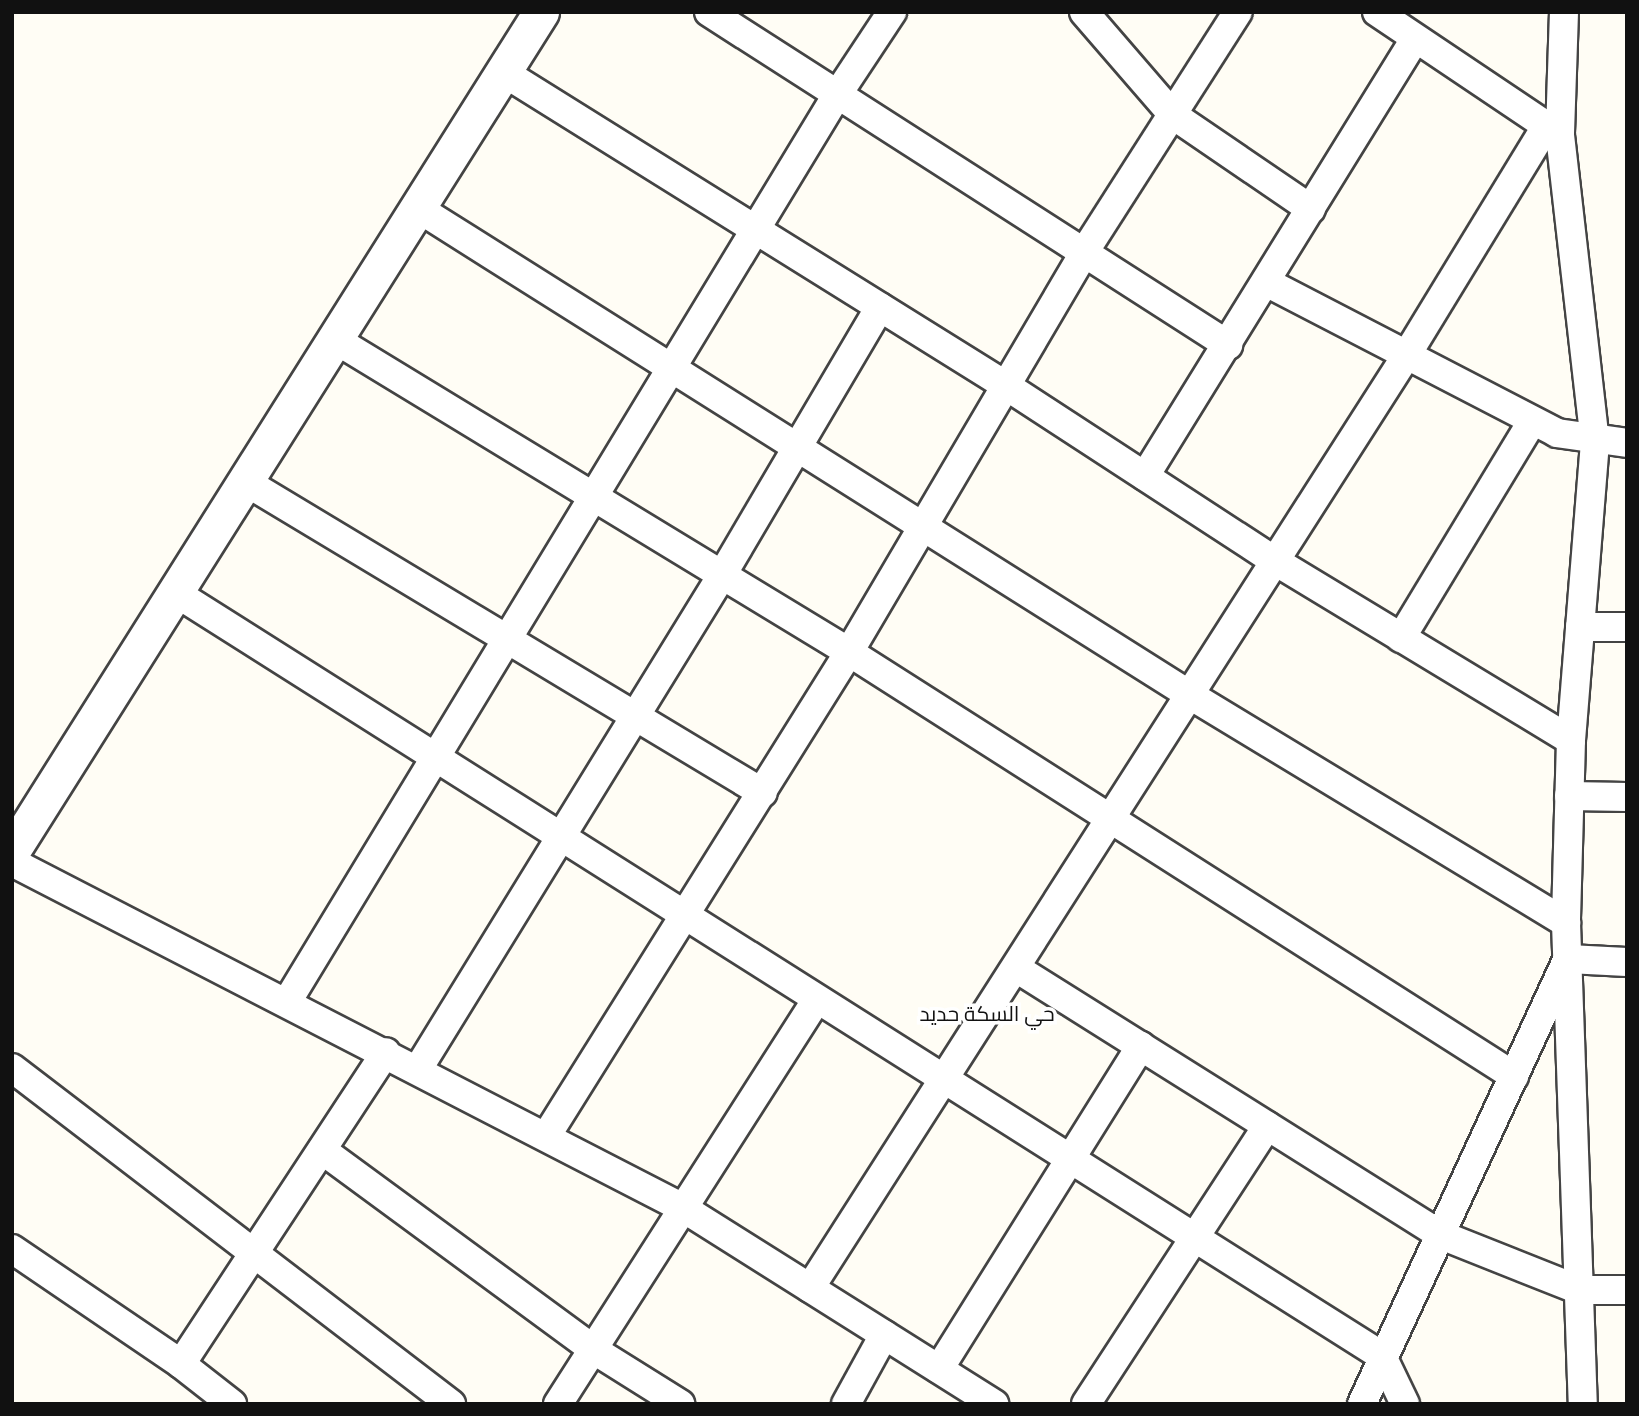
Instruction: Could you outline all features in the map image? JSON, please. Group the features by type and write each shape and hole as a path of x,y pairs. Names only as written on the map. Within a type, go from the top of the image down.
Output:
{"street":[{"path":"12,851 541,12"},
{"path":"709,12 1228,345"},
{"path":"287,1002 596,498 671,366 757,230 837,95 892,12"},
{"path":"1084,12 1173,115 1311,209"},
{"path":"547,1135 686,918 849,652 1008,387 1083,254 1238,12"},
{"path":"1377,12 1553,131"},
{"path":"1564,12 1553,131 1595,442 1571,740 1566,923 1583,1404"},
{"path":"1145,476 1415,39"},
{"path":"503,72 1008,387 1275,561 1571,740"},
{"path":"810,1288 1406,356 1553,131"},
{"path":"416,207 1190,695 1566,923"},
{"path":"1266,282 1532,422 1595,442 1627,443"},
{"path":"418,1069 558,837 722,575 880,307"},
{"path":"336,340 849,652 1514,1076"},
{"path":"1401,638 1532,422"},
{"path":"246,482 507,642 763,793"},
{"path":"176,593 1382,1356 1405,1404"},
{"path":"1580,627 1627,627"},
{"path":"1569,796 1627,797"},
{"path":"12,862 547,1135 683,1208 994,1404"},
{"path":"1362,1404 1568,960"},
{"path":"1568,960 1627,962"},
{"path":"1016,968 1441,1236 1579,1290 1627,1290"},
{"path":"558,1404 816,1000"},
{"path":"939,1369 1141,1046"},
{"path":"181,1364 386,1052"},
{"path":"12,1068 451,1404"},
{"path":"1086,1404 1267,1126"},
{"path":"322,1150 594,1350 680,1404"},
{"path":"12,1249 181,1364 232,1404"},
{"path":"846,1404 884,1335"}],"district":[{"name":"حي السكة حديد","path":"987,1013"}]}
